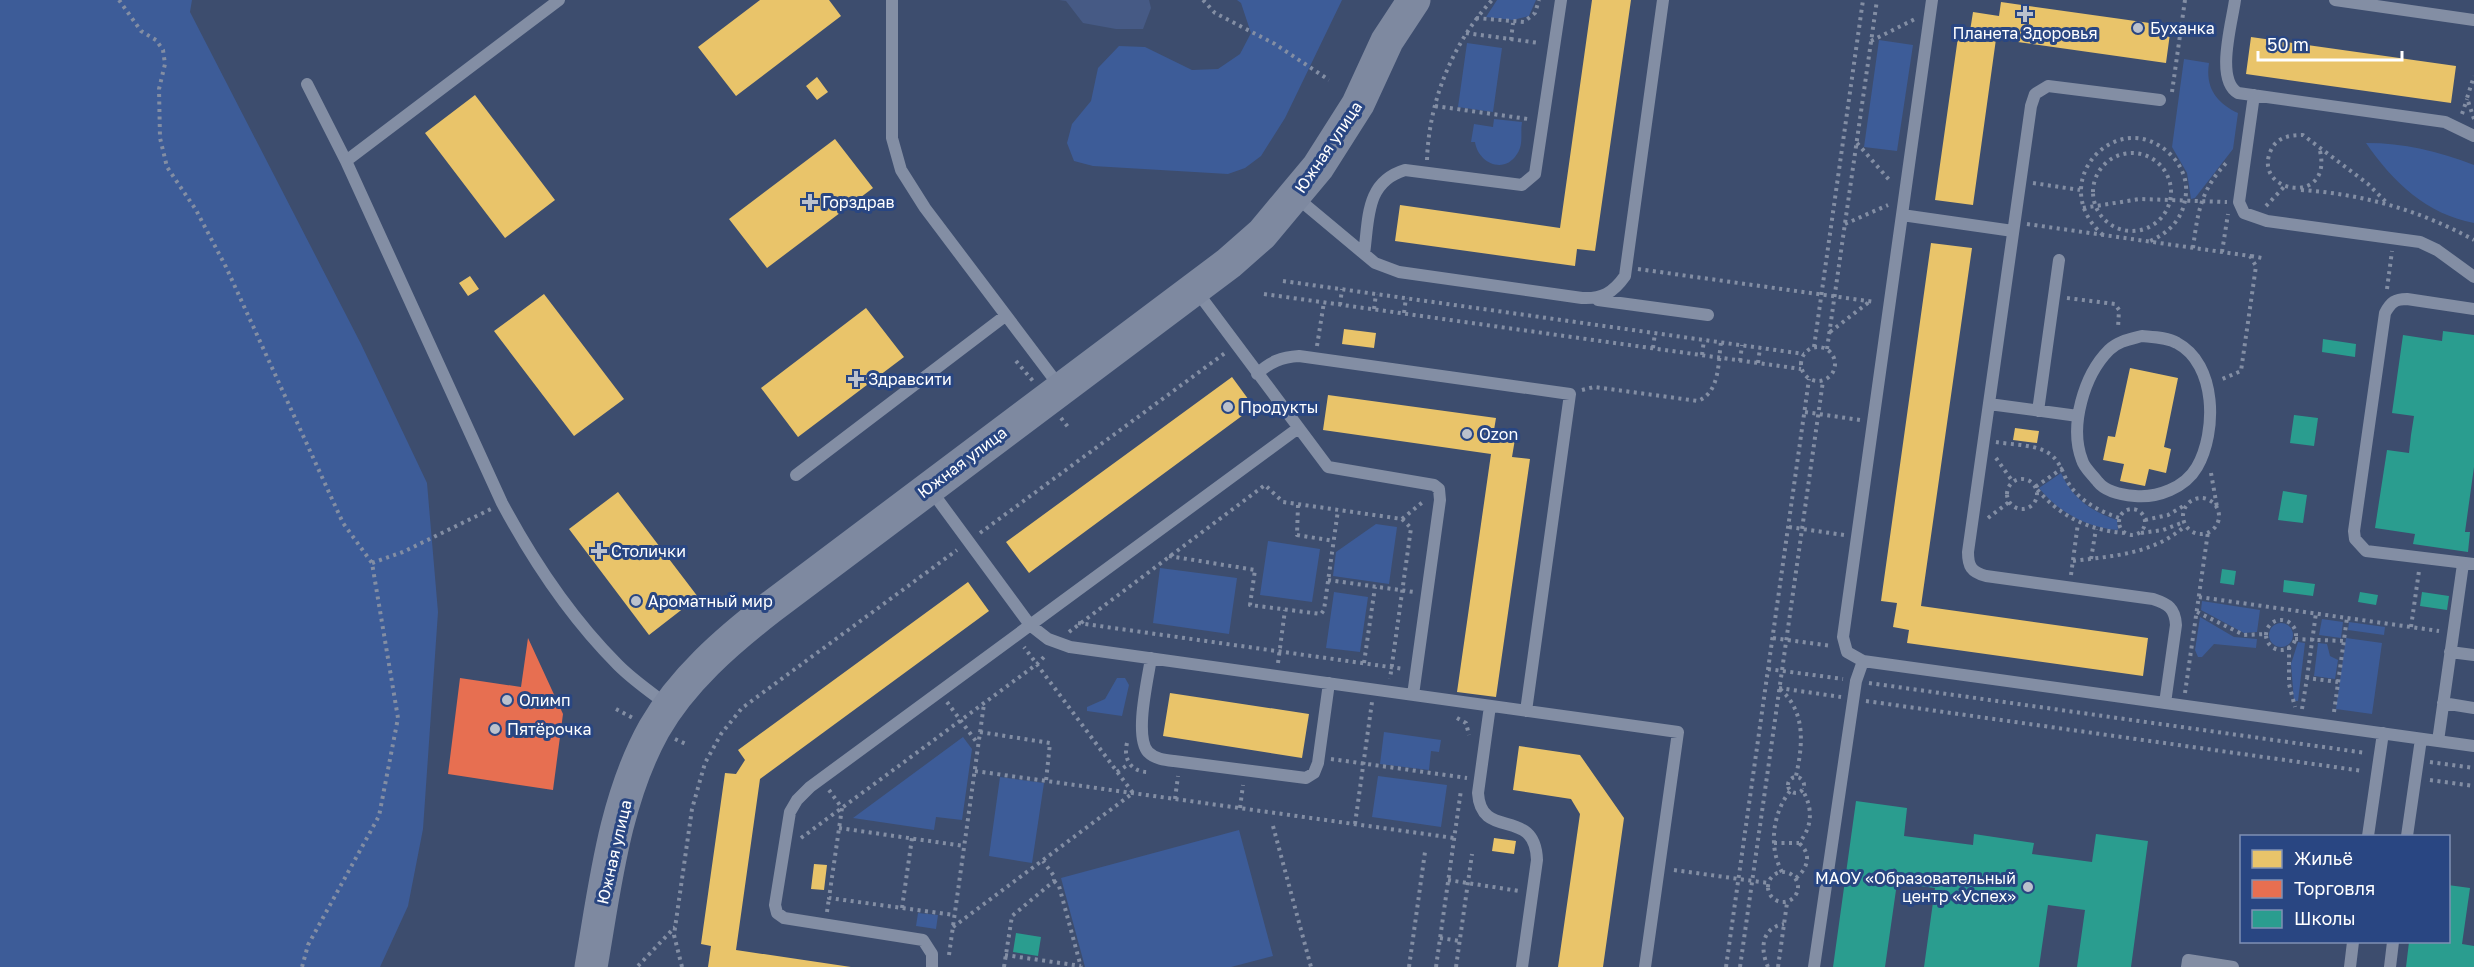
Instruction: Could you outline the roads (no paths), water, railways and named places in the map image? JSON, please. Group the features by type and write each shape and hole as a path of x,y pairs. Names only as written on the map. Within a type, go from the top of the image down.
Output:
{"street":[{"name":"Южная улица","path":"591,967 620,817 638,765 655,729 701,668 732,637 1194,289 1262,234 1318,167 1358,104 1387,41 1414,0"}],"lane":[{"path":"345,160 559,0"},
{"path":"892,0 892,138 901,170 925,208 1060,388"},
{"path":"1364,254 1370,207 1378,186 1391,174 1405,170 1522,185 1535,174 1538,167 1561,0"},
{"path":"1582,298 1607,295 1625,276 1664,0"},
{"path":"2235,0 2225,68 2227,81 2238,93 2445,122 2474,136"},
{"path":"2335,0 2474,20"},
{"path":"1931,5 1843,637 1845,648 1852,656 1863,661 2474,746"},
{"path":"307,84 345,160 502,503 528,551 601,646 631,678 670,707"},
{"path":"2160,100 2048,86 2036,94 2031,106 1983,440 1968,564 1975,573 1986,576 2168,603 2175,614 2176,625 2165,703"},
{"path":"2254,95 2239,202 2244,213 2261,220 2394,239 2432,247 2474,277"},
{"path":"1296,196 1364,254 1375,262 1399,272 1708,315"},
{"path":"1902,215 2013,227"},
{"path":"2038,411 2059,260"},
{"path":"1194,289 1322,462 1334,470 1434,485 1439,489 1440,500 1413,695"},
{"path":"2438,741 2453,633 2468,564 2366,550 2355,540 2385,312 2397,299 2474,309"},
{"path":"796,475 1005,316"},
{"path":"2142,336 2161,337 2178,343 2199,366 2207,383 2211,400 2207,436 2197,467 2179,486 2150,497 2123,495 2101,486 2081,457 2078,416 2093,369 2115,346 2142,336"},
{"path":"1257,374 1268,364 1284,357 1316,359 1570,394 1526,711"},
{"path":"1989,404 2078,416"},
{"path":"932,967 932,954 923,940 784,918 777,913 775,905 783,851 790,812 797,800 820,779 1297,429"},
{"path":"929,488 1030,625 1048,639 1070,647 1678,732 1645,967"},
{"path":"2450,652 2474,655"},
{"path":"1151,658 1141,731 1143,745 1149,753 1161,759 1180,762 1306,778 1314,773 1319,758 1329,683"},
{"path":"1814,967 1853,699 1863,661"},
{"path":"2443,703 2474,708"},
{"path":"1490,706 1479,780 1479,807 1486,817 1520,827 1530,834 1537,844 1537,860 1522,967"},
{"path":"2368,835 2383,733"},
{"path":"2408,835 2421,739"},
{"path":"2350,967 2353,943"},
{"path":"2390,967 2393,943"},
{"path":"2187,967 2188,960 2233,967"}],"place":[{"name":"Планета Здоровья","path":"2025,14"},
{"name":"Буханка","path":"2138,28"},
{"name":"Горздрав","path":"810,202"},
{"name":"Здравсити","path":"856,379"},
{"name":"Продукты","path":"1228,407"},
{"name":"Ozon","path":"1467,434"},
{"name":"Столички","path":"599,551"},
{"name":"Ароматный мир","path":"636,601"},
{"name":"Олимп","path":"507,700"},
{"name":"Пятёрочка","path":"495,729"},
{"name":"МАОУ «Образовательный центр «Успех»","path":"2028,887"}]}
